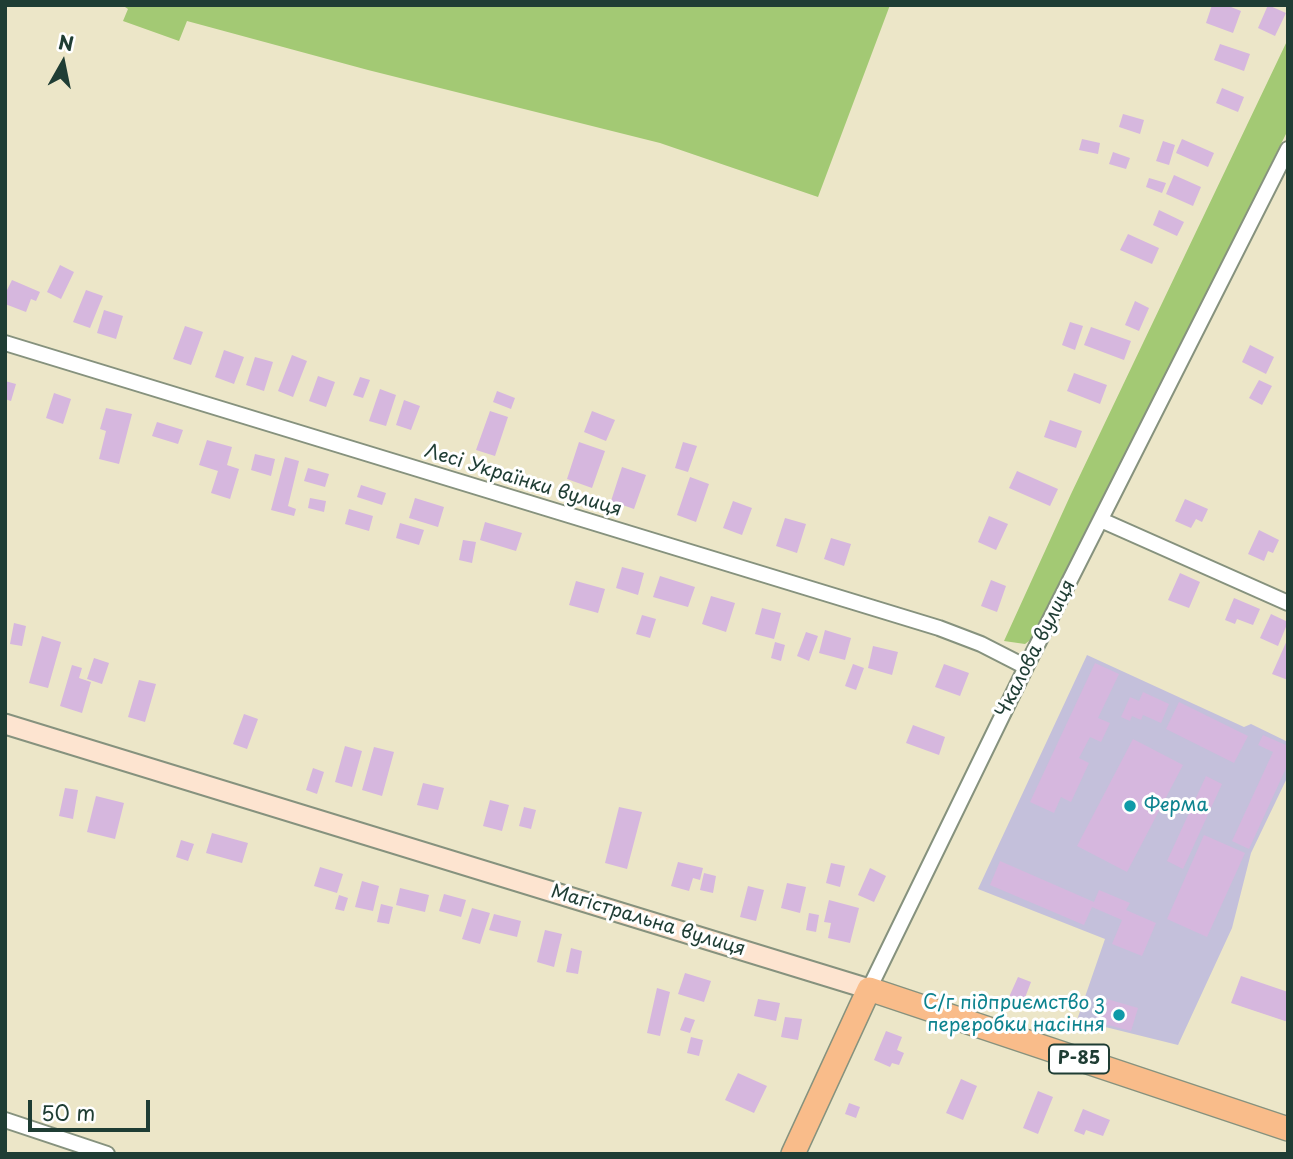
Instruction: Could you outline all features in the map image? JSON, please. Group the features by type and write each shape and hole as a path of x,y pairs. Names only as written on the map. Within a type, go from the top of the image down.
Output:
{"main road":[{"name":"Магістральна вулиця","path":"5,724 869,989 1288,1129"},
{"name":"Чкалова вулиця","path":"793,1154 869,989"}],"street":[{"name":"Чкалова вулиця","path":"869,989 1026,667 1287,150"},
{"name":"Лесі Українки вулиця","path":"5,342 939,628 981,644 1026,667"},
{"path":"1101,520 1288,603"},
{"path":"5,1120 107,1154"}],"shaded area":[{"path":"1087,655 1244,727 1251,724 1288,742 1288,776 1251,853 1232,928 1178,1045 1077,1020 1105,939 978,889"}],"green space":[{"path":"122,5 890,5 818,197 660,143 368,70 187,21 179,41 123,21 128,9"},
{"path":"1288,39 1288,130 1033,638 1025,644 1004,641 1071,494"}],"building":[{"path":"1212,5 1226,5 1241,11 1233,33 1206,23"},
{"path":"1268,5 1286,13 1275,36 1258,28"},
{"path":"1220,44 1250,54 1244,71 1214,60"},
{"path":"1222,88 1244,97 1238,112 1216,103"},
{"path":"1123,114 1144,120 1140,134 1119,127"},
{"path":"1082,139 1100,143 1098,154 1079,150"},
{"path":"1182,139 1214,153 1208,167 1176,153"},
{"path":"1163,141 1175,145 1169,165 1156,161"},
{"path":"1113,152 1130,158 1126,169 1109,164"},
{"path":"1174,175 1201,187 1193,206 1166,194"},
{"path":"1149,178 1166,183 1162,193 1146,187"},
{"path":"1159,210 1184,222 1177,236 1153,225"},
{"path":"1128,234 1159,248 1152,264 1120,250"},
{"path":"60,265 74,272 61,299 47,292"},
{"path":"12,280 40,292 36,301 31,299 26,312 5,304 5,294"},
{"path":"86,290 103,296 90,328 73,322"},
{"path":"1135,301 1149,308 1139,331 1125,325"},
{"path":"104,310 123,316 116,339 97,333"},
{"path":"1070,322 1083,326 1075,350 1062,345"},
{"path":"185,326 203,332 191,365 173,359"},
{"path":"1091,327 1131,341 1124,360 1084,345"},
{"path":"1250,345 1274,357 1266,374 1242,362"},
{"path":"224,350 244,357 234,384 215,377"},
{"path":"292,355 307,361 293,397 278,391"},
{"path":"255,357 273,362 264,391 246,385"},
{"path":"1074,373 1107,385 1100,404 1067,391"},
{"path":"318,376 335,382 326,407 309,401"},
{"path":"360,377 370,380 363,398 353,395"},
{"path":"1259,380 1272,386 1262,405 1249,398"},
{"path":"5,381 16,384 11,401 5,399"},
{"path":"380,389 396,395 386,426 369,421"},
{"path":"497,391 515,398 511,409 493,402"},
{"path":"54,393 71,399 63,424 46,418"},
{"path":"404,400 420,406 411,430 396,425"},
{"path":"106,408 132,414 119,464 99,459 106,431 100,429"},
{"path":"490,411 508,417 495,456 476,450"},
{"path":"592,411 615,420 606,441 584,432"},
{"path":"1050,420 1082,431 1076,448 1044,437"},
{"path":"157,422 183,430 178,444 152,436"},
{"path":"207,440 232,447 227,465 239,469 230,499 211,493 218,471 199,465"},
{"path":"579,442 605,451 592,488 567,479"},
{"path":"683,442 697,446 688,472 675,468"},
{"path":"255,454 275,459 271,476 251,470"},
{"path":"285,457 299,461 288,506 296,509 294,516 271,510"},
{"path":"622,467 646,475 634,509 611,501"},
{"path":"308,468 329,474 325,487 304,481"},
{"path":"1017,471 1058,489 1050,506 1009,488"},
{"path":"690,477 709,484 696,522 677,515"},
{"path":"361,485 386,493 382,505 357,497"},
{"path":"310,498 326,501 324,512 308,508"},
{"path":"415,498 444,507 438,527 409,518"},
{"path":"1185,499 1208,509 1202,522 1196,519 1191,528 1175,521"},
{"path":"733,501 752,508 742,535 723,528"},
{"path":"349,509 373,516 369,531 345,524"},
{"path":"989,516 1008,524 996,550 978,542"},
{"path":"785,518 806,524 797,553 776,546"},
{"path":"485,522 522,533 516,551 480,540"},
{"path":"400,523 424,530 419,545 396,538"},
{"path":"1259,530 1279,540 1273,553 1268,551 1264,561 1248,554"},
{"path":"831,538 851,544 844,566 824,559"},
{"path":"463,540 476,542 472,563 459,560"},
{"path":"622,567 644,573 638,595 616,588"},
{"path":"1180,573 1200,582 1189,608 1168,600"},
{"path":"660,576 695,587 688,607 653,597"},
{"path":"991,580 1006,586 997,612 981,606"},
{"path":"576,581 605,589 598,613 569,605"},
{"path":"711,596 735,603 726,632 702,624"},
{"path":"1234,598 1260,609 1253,625 1237,619 1235,624 1225,620"},
{"path":"762,608 781,613 774,639 755,634"},
{"path":"1271,614 1288,622 1278,646 1260,638"},
{"path":"642,615 656,619 650,638 636,634"},
{"path":"14,623 26,626 22,646 10,644"},
{"path":"825,630 851,638 845,660 819,653"},
{"path":"806,632 818,636 809,661 797,656"},
{"path":"42,636 61,642 48,688 29,683"},
{"path":"1288,638 1288,680 1272,674"},
{"path":"775,642 785,645 781,661 771,658"},
{"path":"873,646 898,652 892,675 868,668"},
{"path":"94,658 109,663 102,684 87,679"},
{"path":"1095,663 1119,674 1098,718 1110,723 1101,742 1090,737 1079,758 1089,763 1071,802 1061,797 1054,813 1030,802"},
{"path":"853,664 864,668 856,690 845,686"},
{"path":"944,664 969,673 960,696 935,687"},
{"path":"72,665 82,668 79,678 91,682 82,713 60,706"},
{"path":"139,680 156,684 145,722 128,717"},
{"path":"1143,692 1169,704 1161,723 1143,715 1141,720 1132,716 1130,721 1121,717 1130,697 1139,701"},
{"path":"1179,702 1248,736 1234,763 1166,729"},
{"path":"244,714 258,719 247,749 233,744"},
{"path":"913,725 945,737 939,755 906,743"},
{"path":"1263,735 1288,746 1288,764 1249,849 1232,841 1273,752 1258,745"},
{"name":"Ферма","path":"1133,739 1183,765 1127,872 1077,846"},
{"path":"345,746 362,751 352,787 335,782"},
{"path":"374,747 394,752 382,796 362,790"},
{"path":"313,768 324,772 317,794 306,790"},
{"path":"1206,776 1222,784 1183,869 1167,861"},
{"path":"423,783 444,788 438,810 417,805"},
{"path":"65,788 78,790 73,819 59,816"},
{"path":"96,796 124,803 115,839 87,832"},
{"path":"490,800 509,805 502,831 483,826"},
{"path":"524,807 536,810 531,829 519,826"},
{"path":"619,807 642,812 627,869 605,863"},
{"path":"212,833 248,843 242,863 206,853"},
{"path":"1204,835 1245,853 1207,937 1167,919"},
{"path":"181,840 194,844 188,861 176,857"},
{"path":"1000,861 1094,902 1099,890 1130,903 1126,910 1156,923 1142,956 1112,944 1122,920 1092,907 1084,925 990,885"},
{"path":"678,862 703,868 700,880 693,878 689,891 671,886"},
{"path":"831,863 845,866 840,887 826,883"},
{"path":"320,867 343,874 337,893 314,886"},
{"path":"870,868 886,876 874,902 858,895"},
{"path":"704,873 716,876 713,893 700,890"},
{"path":"362,881 379,886 373,911 355,907"},
{"path":"787,883 806,887 800,913 781,908"},
{"path":"748,886 764,890 756,921 740,917"},
{"path":"400,888 429,895 425,912 396,905"},
{"path":"444,894 466,900 461,917 439,911"},
{"path":"339,895 348,898 344,911 335,909"},
{"path":"829,900 859,908 850,943 828,938 831,923 824,922"},
{"path":"381,904 393,907 389,924 377,922"},
{"path":"472,908 490,913 480,944 462,939"},
{"path":"809,913 819,915 816,932 806,930"},
{"path":"494,914 521,921 517,937 489,930"},
{"path":"545,930 562,934 554,967 537,962"},
{"path":"571,948 582,951 578,974 566,972"},
{"path":"685,973 711,981 704,1002 678,994"},
{"path":"1241,976 1288,992 1288,1022 1231,1003"},
{"path":"1018,977 1031,982 1023,1003 1009,997"},
{"path":"657,988 670,992 660,1036 647,1033"},
{"path":"758,999 780,1003 776,1021 754,1016"},
{"name":"С/г підприємство з переробки насіння","path":"1107,999 1138,1008 1131,1031 1100,1023"},
{"path":"685,1017 695,1020 690,1033 680,1030"},
{"path":"785,1017 802,1019 798,1040 781,1037"},
{"path":"886,1031 902,1037 897,1050 904,1053 899,1065 892,1063 890,1067 874,1060"},
{"path":"691,1037 703,1040 699,1056 687,1053"},
{"path":"738,1073 767,1086 754,1113 725,1100"},
{"path":"961,1079 977,1086 963,1120 946,1113"},
{"path":"1038,1091 1053,1097 1038,1134 1023,1128"},
{"path":"849,1103 860,1107 856,1118 845,1114"},
{"path":"1083,1109 1110,1120 1103,1136 1086,1130 1084,1135 1074,1131"}],"place":[{"name":"Ферма","path":"1130,806"},
{"name":"С/г підприємство з переробки насіння","path":"1119,1015"}]}
